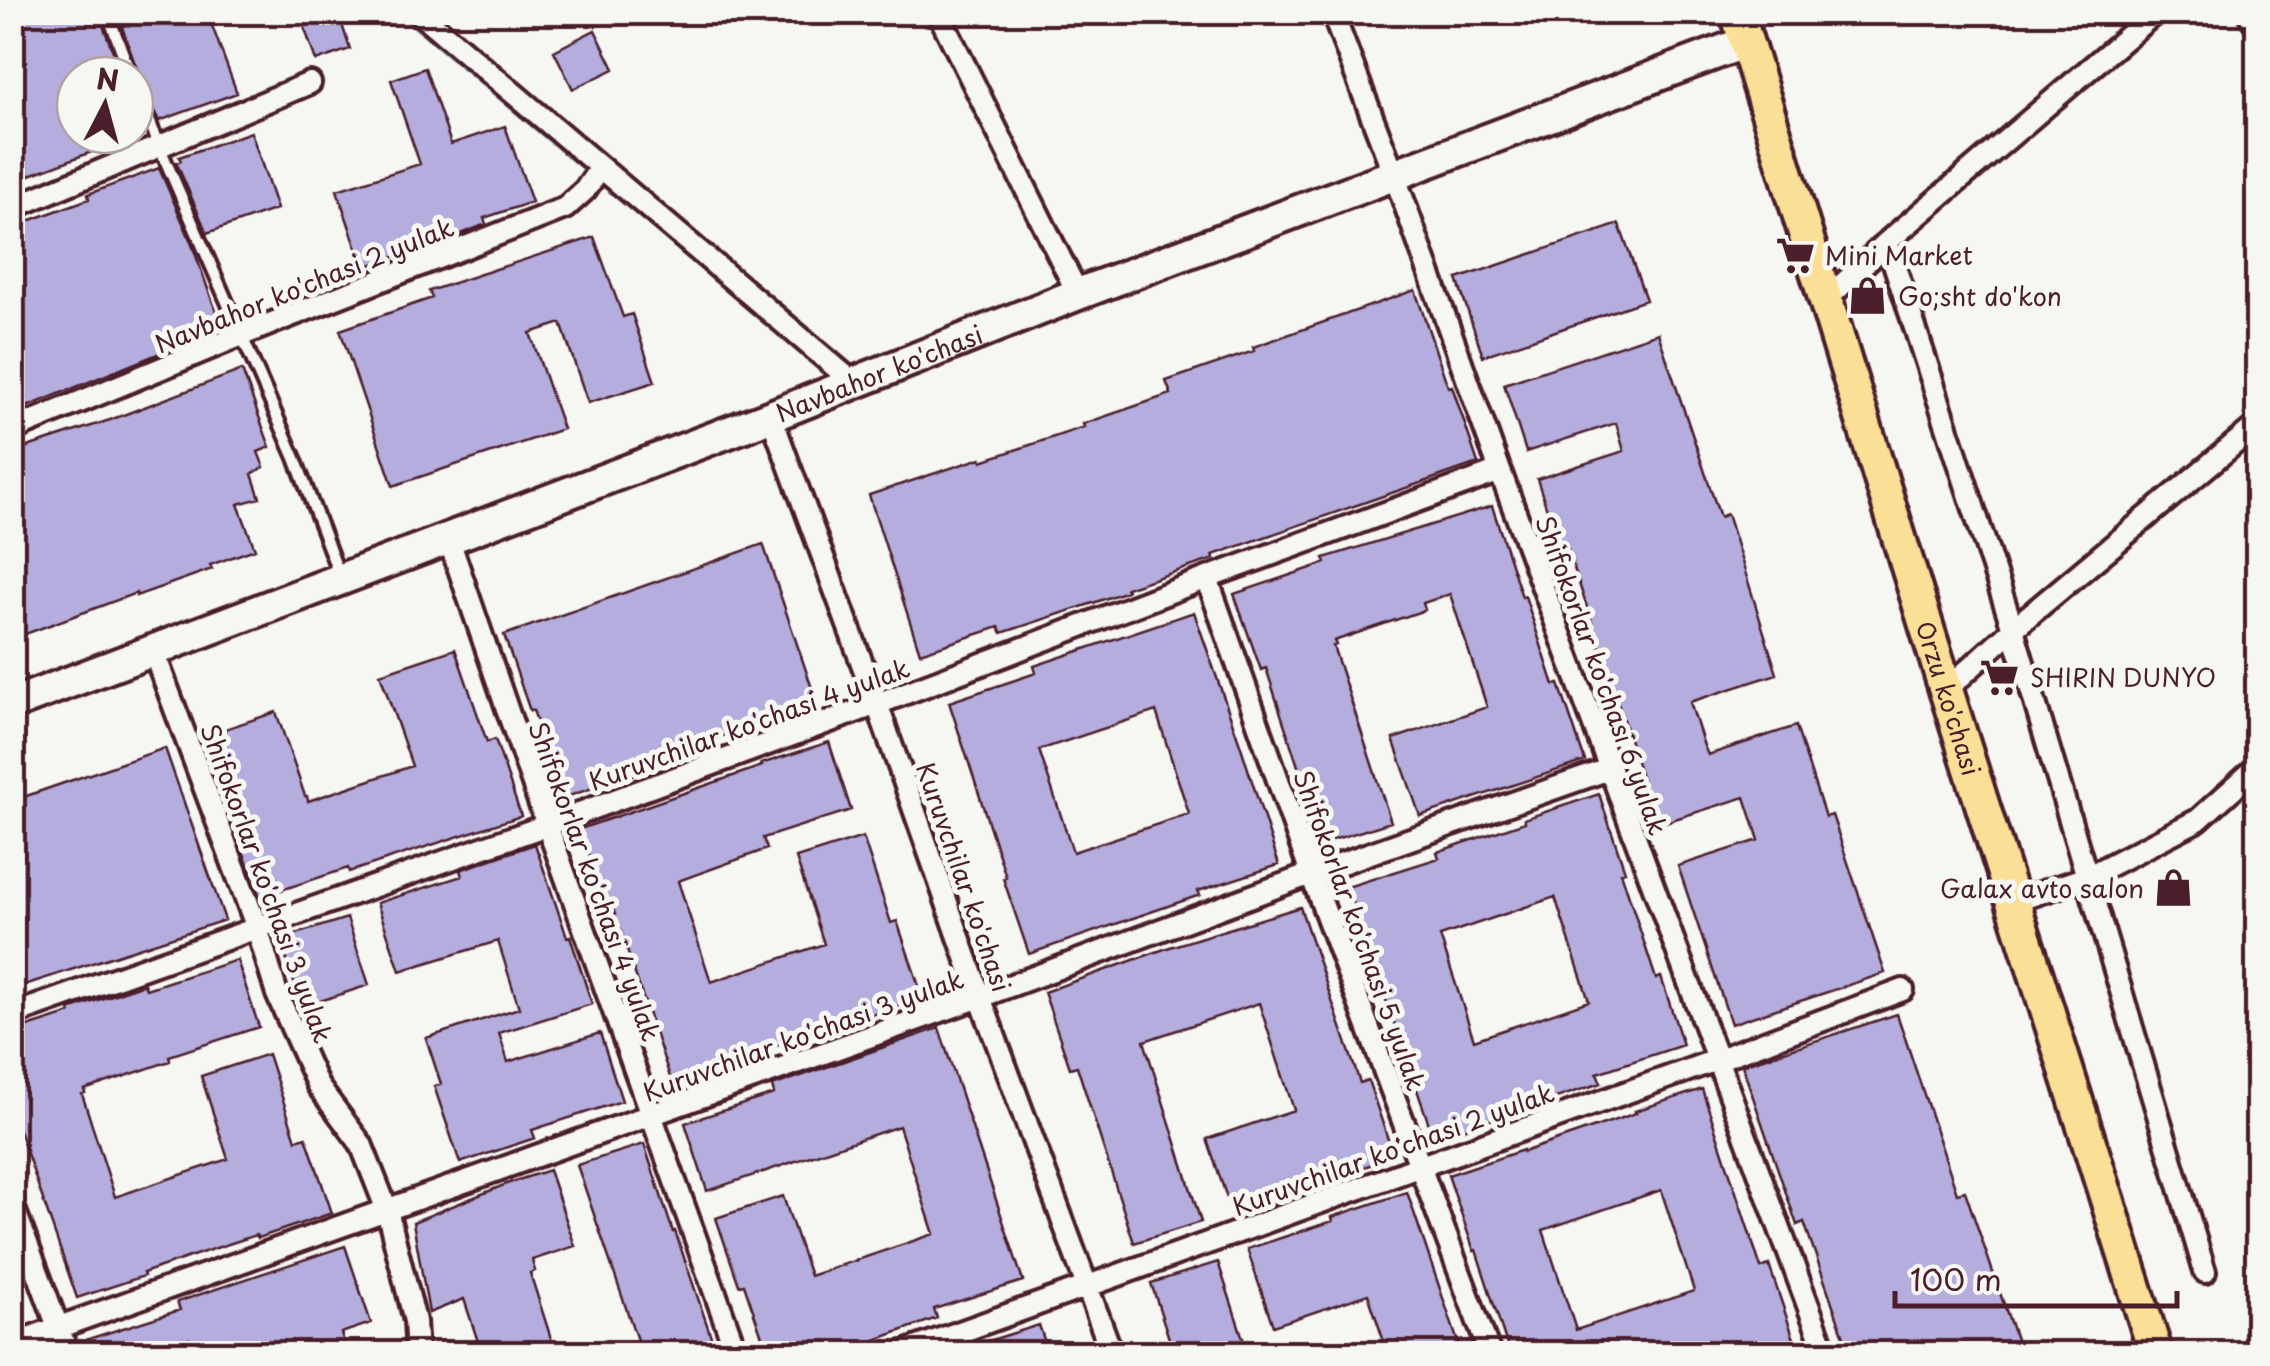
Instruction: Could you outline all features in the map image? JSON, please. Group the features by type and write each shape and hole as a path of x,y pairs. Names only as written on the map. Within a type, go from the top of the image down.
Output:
{"main road":[{"name":"Navbahor ko'chasi","path":"12,704 1394,174 1741,27"},
{"name":"Orzu ko'chasi","path":"1741,27 2156,1354"}],"street":[{"path":"418,12 593,178 854,383"},
{"path":"938,12 1078,294"},
{"name":"Shifokorlar ko'chasi 6 yulak","path":"1332,12 1826,1354"},
{"path":"1825,301 1887,242 2156,12"},
{"path":"12,208 310,84"},
{"name":"Navbahor ko'chasi 2 yulak","path":"12,430 565,208 593,178"},
{"path":"1887,242 2012,629 2205,1272"},
{"name":"Kuruvchilar ko'chasi","path":"771,416 1112,1354"},
{"path":"1946,690 2012,629 2258,424"},
{"name":"Kuruvchilar ko'chasi 4 yulak","path":"12,1015 547,826 1500,471"},
{"name":"Shifokorlar ko'chasi 4 yulak","path":"448,537 547,826 738,1354"},
{"name":"Shifokorlar ko'chasi 5 yulak","path":"1207,578 1490,1354"},
{"name":"Shifokorlar ko'chasi 3 yulak","path":"153,650 257,928 277,994 318,1086 361,1144 386,1210 415,1320 417,1354"},
{"path":"2013,902 2087,878 2198,820 2258,766"},
{"name":"Kuruvchilar ko'chasi 3 yulak","path":"12,1344 1609,769"},
{"name":"Kuruvchilar ko'chasi 2 yulak","path":"899,1354 1903,990"},
{"path":"12,1203 68,1354"}],"lane":[{"path":"107,12 124,55"},
{"path":"2242,12 2258,38"},
{"path":"155,135 295,458 340,578"}],"building":[{"path":"12,12 98,12 114,55 55,55 55,155 83,155 12,182"},
{"path":"117,12 207,12 237,93 159,121 155,112 155,55 132,55"},
{"path":"299,12 338,12 350,49 316,61"},
{"path":"595,30 614,69 573,89 554,51"},
{"path":"425,68 451,144 505,126 532,202 484,218 486,224 437,244 363,267 337,190 420,164 391,80"},
{"path":"251,132 277,209 207,233 176,162 181,161 179,157"},
{"path":"159,168 222,328 12,413 12,227"},
{"path":"1619,224 1646,300 1483,356 1457,279"},
{"path":"594,237 623,317 632,314 655,382 588,403 561,323 530,333 563,429 393,486 340,330 432,298 429,291"},
{"path":"1415,290 1478,463 1213,555 1214,559 1093,603 1002,633 999,627 920,653 869,495 1084,427 1083,424 1171,394 1166,381"},
{"path":"1658,333 1720,517 1727,514 1777,674 1690,702 1704,746 1708,755 1796,726 1825,817 1832,815 1885,973 1731,1024 1678,866 1759,840 1745,797 1656,825 1566,544 1559,546 1537,479 1624,451 1616,423 1526,452 1504,384"},
{"path":"242,370 270,447 258,452 264,467 252,474 260,498 238,504 255,549 210,565 212,569 12,639 12,452"},
{"path":"1492,506 1554,685 1559,684 1585,761 1420,816 1393,739 1487,707 1450,594 1423,603 1425,610 1334,641 1391,822 1323,843 1266,668 1261,670 1234,594 1326,563 1324,558"},
{"path":"763,544 817,703 636,766 638,773 563,798 504,635"},
{"path":"1194,612 1279,865 1029,954 949,702 1036,673 1034,666","holes":["1156,711 1189,814 1073,852 1039,750"]},
{"path":"455,649 487,742 495,739 521,816 260,897 201,737 276,712 308,801 412,766 380,674"},
{"path":"829,742 851,810 763,838 767,849 678,881 711,982 824,944 796,858 863,837 891,923 897,921 923,998 671,1080 611,903 606,905 580,829"},
{"path":"165,748 225,920 12,989 12,801"},
{"path":"1599,794 1656,979 1661,977 1683,1045 1597,1073 1601,1083 1434,1139 1347,887 1439,858 1437,852 1525,822 1524,819","holes":["1555,897 1589,1001 1474,1040 1440,936"]},
{"path":"535,844 592,1004 499,1033 508,1062 600,1033 622,1101 532,1130 535,1138 460,1163 434,1086 441,1084 426,1038 519,1008 498,941 400,971 377,903 462,876 460,870"},
{"path":"1300,907 1360,1083 1368,1080 1394,1157 1306,1186 1308,1191 1233,1216 1207,1139 1294,1110 1259,1003 1144,1041 1201,1222 1134,1243 1077,1066 1070,1068 1044,992 1170,947"},
{"path":"347,918 369,985 302,1007 280,939"},
{"path":"237,960 259,1027 169,1056 170,1061 84,1090 82,1094 115,1197 228,1159 201,1076 268,1054 296,1140 306,1137 332,1213 207,1251 77,1298 12,1110 12,1032 144,984 146,989"},
{"path":"1897,1014 1957,1193 1965,1191 2018,1345 1992,1354 1850,1354 1804,1222 1797,1225 1742,1065"},
{"path":"939,1028 1023,1281 934,1309 937,1318 836,1354 768,1354 716,1218 783,1196 810,1276 934,1234 899,1126 707,1191 685,1123 774,1094 772,1086"},
{"path":"1702,1089 1761,1268 1769,1265 1795,1342 1760,1354 1510,1354 1448,1175","holes":["1661,1190 1694,1291 1576,1330 1543,1230"]},
{"path":"644,1144 717,1354 605,1354 637,1340 577,1165"},
{"path":"549,1170 575,1246 532,1260 535,1271 530,1273 556,1354 482,1354 464,1299 429,1313 413,1222"},
{"path":"1407,1192 1462,1354 1388,1354 1368,1294 1273,1326 1247,1249"},
{"path":"345,1246 371,1323 341,1333 348,1354 195,1354 189,1338 141,1354 93,1354 88,1339 180,1310 177,1302"},
{"path":"1218,1262 1248,1354 1174,1354 1151,1283"},
{"path":"1039,1325 1049,1354 960,1354 960,1350"}],"waterway":[{"path":"399,12 744,303"}],"place":[{"name":"Mini Market","path":"1795,255"},
{"name":"Go;sht do'kon","path":"1868,296"},
{"name":"SHIRIN DUNYO","path":"2000,677"},
{"name":"Galax avto salon","path":"2174,888"}]}
